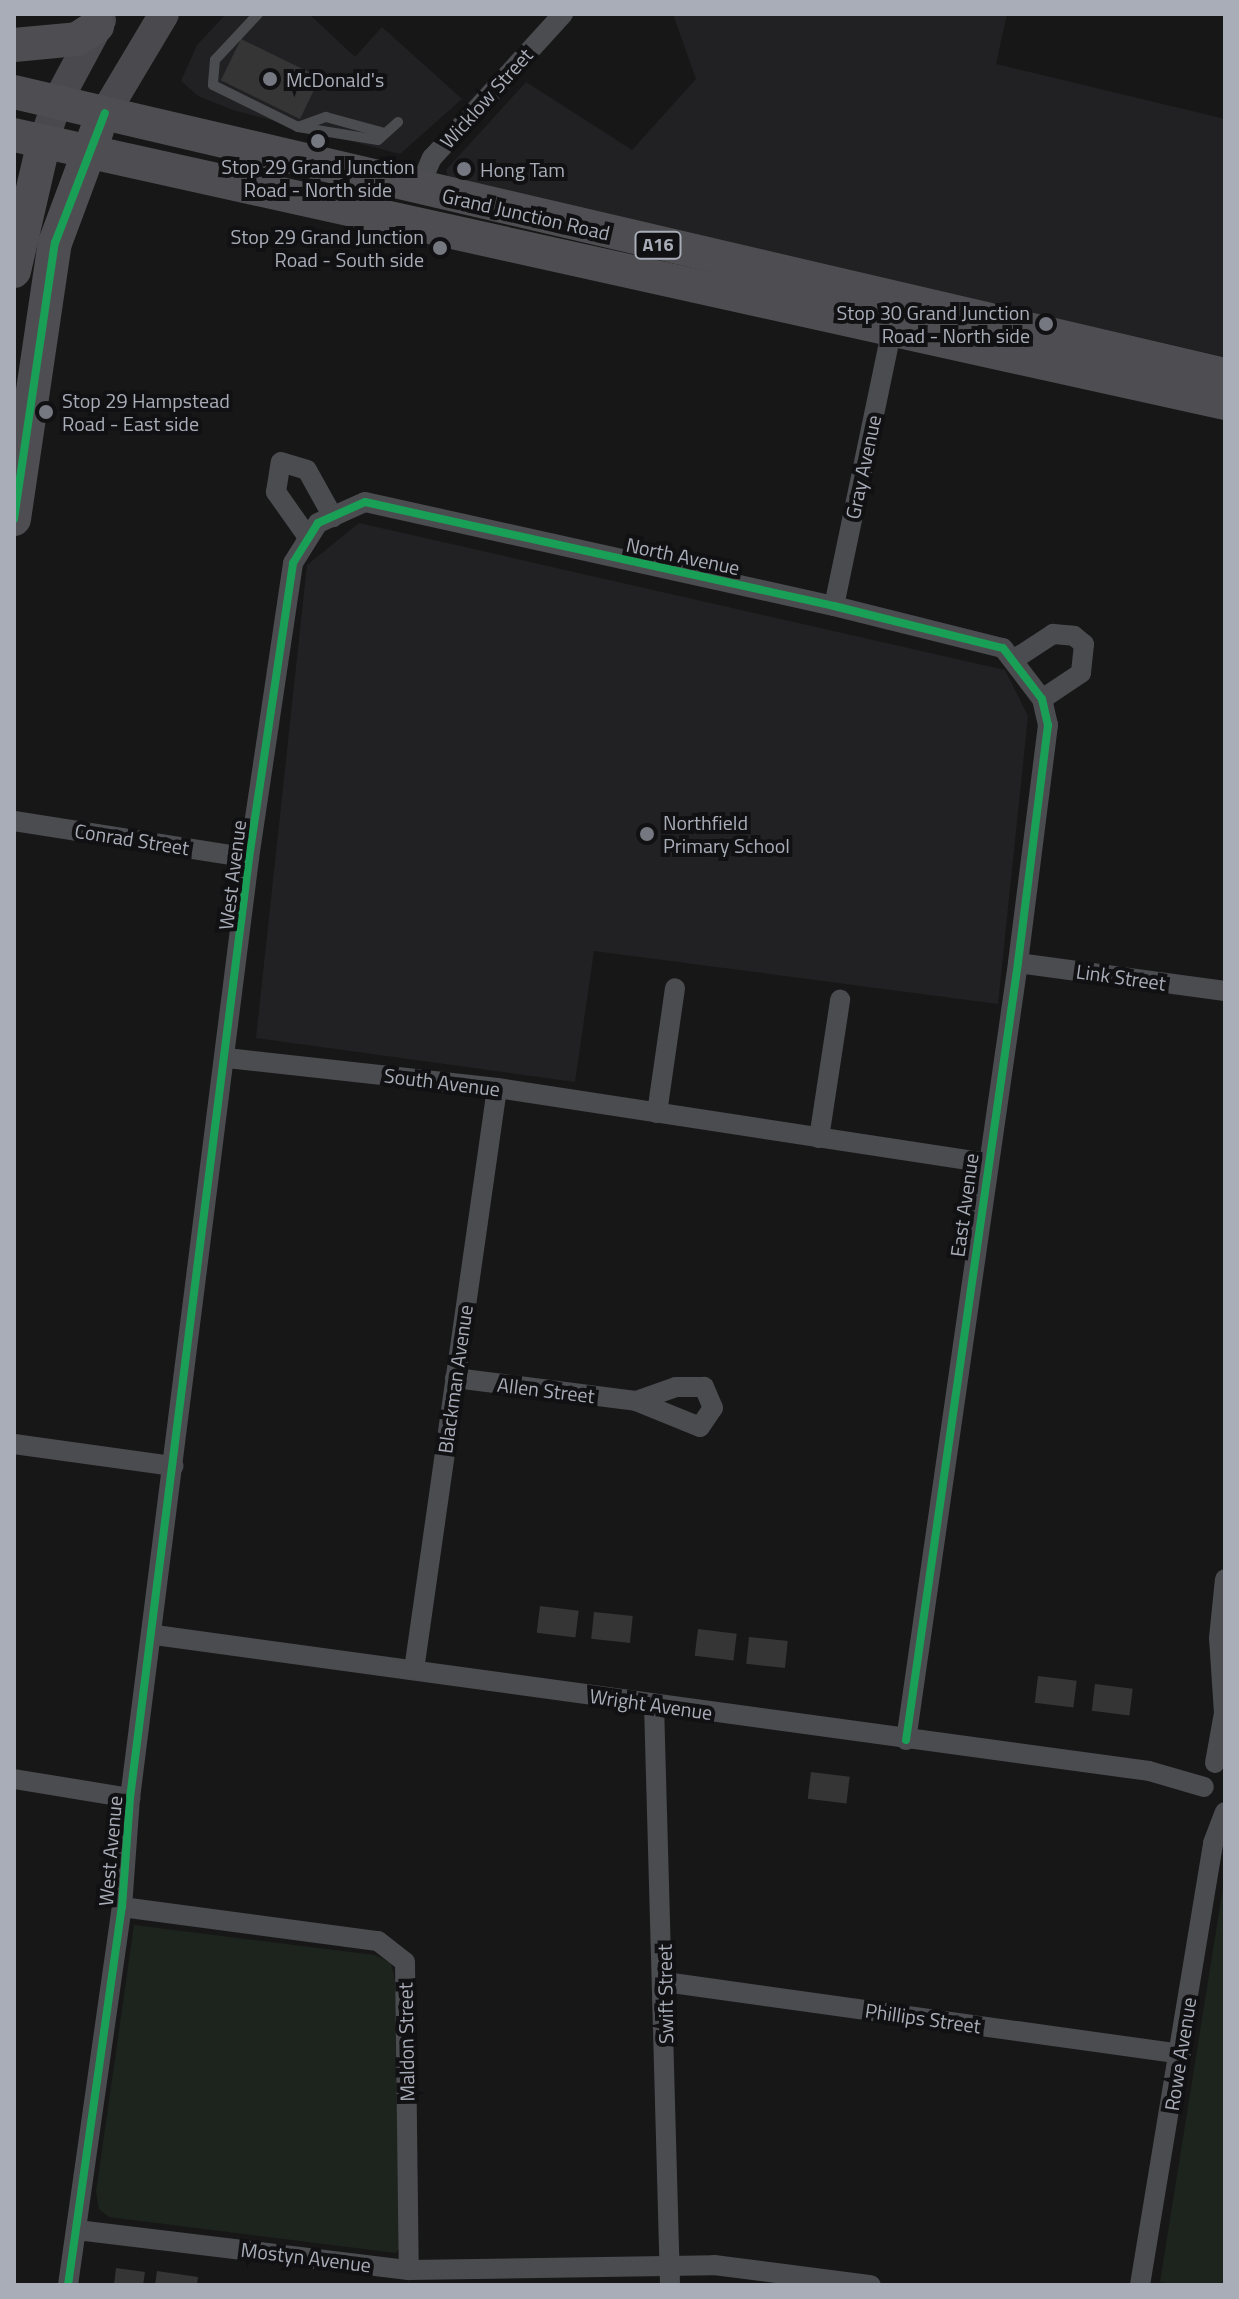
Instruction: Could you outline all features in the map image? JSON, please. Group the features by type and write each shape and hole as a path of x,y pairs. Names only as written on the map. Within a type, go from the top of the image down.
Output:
{"highway":[{"path":"14,45 77,39 101,20"},
{"name":"Grand Junction Road","path":"14,92 419,188 1225,403"},
{"path":"14,519 55,243 88,150 105,113"},
{"name":"Grand Junction Road","path":"29,138 412,222 1225,375"},
{"path":"14,271 29,138"},
{"path":"412,222 419,188"}],"main road":[{"path":"105,113 164,14"},
{"path":"29,138 57,102 101,20"}],"street":[{"name":"Wicklow Street","path":"419,188 432,158 563,14"},
{"name":"Gray Avenue","path":"834,606 895,315"},
{"path":"281,462 307,470 319,525 276,492 281,462"},
{"name":"North Avenue","path":"319,525 365,502 834,606 1003,648 1031,678"},
{"name":"West Avenue","path":"68,2285 122,1907 130,1798 155,1635 173,1466 227,1058 249,858 293,563 319,525"},
{"path":"1013,660 1053,634 1074,636 1084,644 1081,673 1042,699"},
{"name":"East Avenue","path":"906,1740 986,1163 1018,963 1048,725 1042,699 1031,678"},
{"name":"Conrad Street","path":"14,821 249,858"},
{"name":"Link Street","path":"1018,963 1225,991"},
{"path":"657,1113 675,988"},
{"path":"819,1138 840,1000"},
{"name":"South Avenue","path":"227,1058 497,1088 986,1163"},
{"name":"Blackman Avenue","path":"414,1670 497,1088"},
{"name":"Allen Street","path":"455,1378 636,1401"},
{"path":"14,1444 173,1466"},
{"name":"Rowe Avenue","path":"1140,2285 1149,2275 1213,1843 1214,1779 1225,1714 1222,1663 1225,1579"},
{"name":"Wright Avenue","path":"155,1635 906,1740 1214,1779"},
{"name":"Swift Street","path":"654,1704 665,1982 670,2275"},
{"path":"14,1779 130,1798"},
{"name":"Rowe Avenue","path":"1213,1843 1225,1812"},
{"name":"Maldon Street","path":"122,1907 378,1941 405,1962 409,2270"},
{"name":"Phillips Street","path":"665,1982 1181,2054"},
{"name":"Mostyn Avenue","path":"77,2230 409,2270 670,2275 871,2285"}],"lane":[{"path":"258,14 215,60 213,85 298,127 378,140 398,122"}],"shaded area":[{"path":"226,14 309,14 355,57 382,27 462,99 400,154 233,110 198,96 181,81 197,45"},
{"path":"673,14 1007,14 996,64 1225,119 1225,357 449,181 446,170 526,82 632,150 696,79"},
{"name":"Northfield Primary School","path":"359,523 1005,670 1028,716 998,1004 594,951 575,1082 256,1038 307,565"},
{"path":"1225,1875 1225,2285 1160,2282"},
{"path":"134,1925 375,1955 391,1963 400,2001 403,2243 396,2253 109,2217 99,2209 96,2192"}],"building":[{"name":"McDonald's","path":"241,39 320,78 300,119 221,80"},
{"path":"540,1606 579,1611 575,1638 537,1633"},
{"path":"594,1612 633,1616 630,1643 591,1639"},
{"path":"698,1629 737,1634 733,1661 695,1656"},
{"path":"749,1637 788,1641 785,1668 746,1664"},
{"path":"1038,1676 1077,1681 1073,1708 1035,1703"},
{"path":"1095,1684 1133,1689 1129,1715 1092,1711"},
{"path":"811,1772 850,1777 846,1804 808,1799"},
{"path":"116,2268 145,2272 143,2285 114,2285"},
{"path":"157,2271 198,2277 197,2285 155,2285"}],"cycle path":[{"path":"14,519 55,243 105,113"},
{"path":"68,2285 122,1907 130,1798 249,858 293,563 318,523 365,502 834,606 1003,648 1042,699 1048,725 1018,963 906,1740"}],"place":[{"name":"McDonald's","path":"270,79"},
{"name":"Stop 29 Grand Junction Road - North side","path":"318,141"},
{"name":"Hong Tam","path":"464,169"},
{"name":"Stop 29 Grand Junction Road - South side","path":"440,248"},
{"name":"Stop 30 Grand Junction Road - North side","path":"1046,324"},
{"name":"Stop 29 Hampstead Road - East side","path":"46,412"},
{"name":"Northfield Primary School","path":"647,834"}]}
